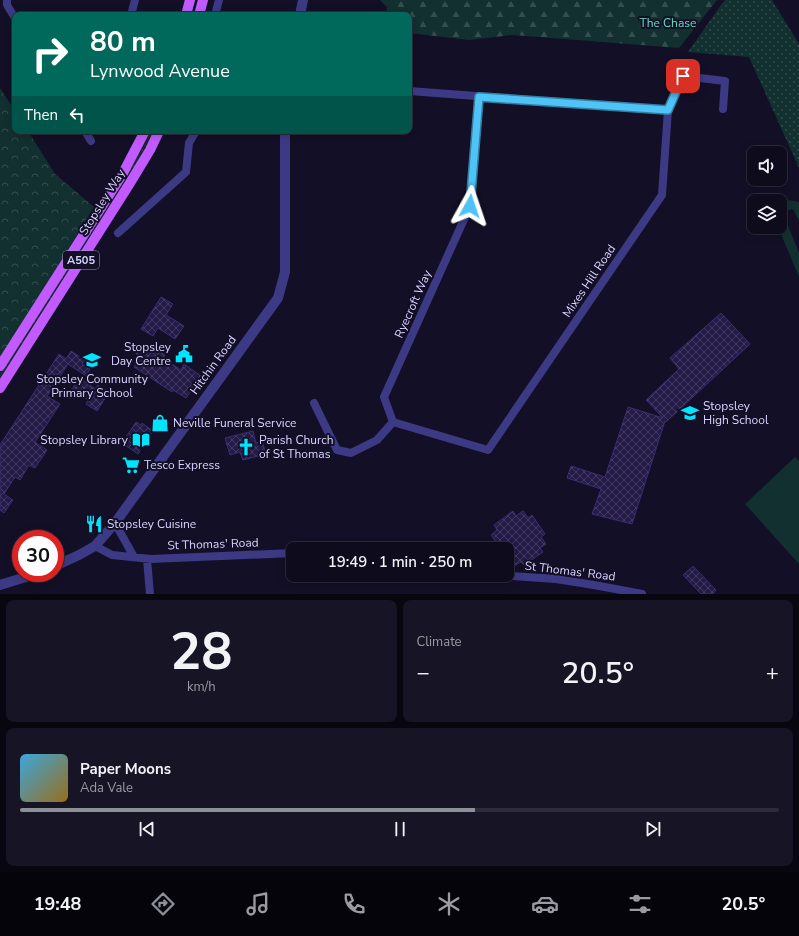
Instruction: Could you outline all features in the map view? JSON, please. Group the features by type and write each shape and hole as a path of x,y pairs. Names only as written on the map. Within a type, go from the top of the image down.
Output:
{"main road":[{"path":"187,12 190,0"},
{"path":"199,12 203,0"},
{"name":"Stopsley Way","path":"0,366 123,173 143,134"},
{"name":"Stopsley Way","path":"0,388 130,183 158,134"}],"street":[{"path":"7,0 7,5 12,13"},
{"path":"132,12 135,0"},
{"path":"216,12 219,0"},
{"path":"301,12 303,0"},
{"name":"Mixes Hill Road","path":"393,422 488,450 662,195 668,110 683,76 725,80 723,109"},
{"path":"412,91 668,110"},
{"name":"Ryecroft Way","path":"393,422 384,397 470,206 479,97"},
{"path":"86,134 91,141"},
{"path":"118,233 186,172 189,143 194,134"},
{"name":"Hitchin Road","path":"64,562 95,546 115,523 278,298 285,272 285,134"},
{"path":"314,403 337,450 351,453 377,440 393,422"},
{"path":"115,523 134,557"},
{"name":"St Thomas' Road","path":"95,546 112,555 147,558 286,553"},
{"path":"147,558 150,594"},
{"name":"St Thomas' Road","path":"514,576 556,579 642,594"},
{"path":"0,585 12,581"}],"green space":[{"name":"The Chase","path":"380,0 717,0 679,48 513,35 469,40 412,33 412,12 386,12 387,7"},
{"path":"725,0 772,0 799,44 799,168 749,57 688,52"},
{"path":"0,88 12,106 12,134 30,134 55,174 94,207 0,359"},
{"path":"150,134 151,134 138,160 0,378 0,373 142,149"},
{"path":"790,200 799,202 799,221 792,209 787,211 787,201"},
{"path":"787,223 799,253 799,277 781,234 787,234"},
{"path":"795,457 799,461 799,564 745,504"}],"building":[{"path":"161,297 173,304 166,315 184,326 175,339 158,328 153,336 141,329"},
{"path":"721,313 750,344 666,422 665,421 632,524 592,514 601,489 567,478 571,466 605,477 628,407 663,418 646,400 679,369 670,358"},
{"path":"141,345 152,352 154,348 165,355 163,358 181,370 184,364 201,376 186,398 173,390 172,392 134,367 141,357 136,354"},
{"path":"71,351 85,360 82,364 90,369 86,376 68,364 47,396 60,404 35,442 47,450 35,468 29,465 20,480 15,477 4,494 13,500 4,513 0,510 0,445 59,354 66,359"},
{"path":"80,378 95,389 98,385 109,392 97,411 86,404 88,400 72,389"},
{"path":"136,422 141,425 142,423 153,431 138,454 122,443"},
{"name":"Parish Church of St Thomas","path":"253,431 256,443 262,441 266,454 243,460 240,452 230,455 225,438"},
{"path":"513,511 516,516 523,511 528,518 532,515 545,534 541,537 546,544 540,548 543,552 524,565 521,562 514,566 514,542 494,542 495,541 491,535 497,530 494,525"},
{"path":"693,566 716,590 713,594 701,594 683,575"}],"place":[{"name":"Stopsley Day Centre","path":"184,354"},
{"name":"Stopsley Community Primary School","path":"92,360"},
{"name":"Stopsley High School","path":"690,413"},
{"name":"Neville Funeral Service","path":"160,423"},
{"name":"Stopsley Library","path":"141,440"},
{"name":"Parish Church of St Thomas","path":"246,447"},
{"name":"Tesco Express","path":"131,465"},
{"name":"Stopsley Cuisine","path":"94,524"}],"route":[{"path":"470,206 479,97 668,110 683,76"}]}
